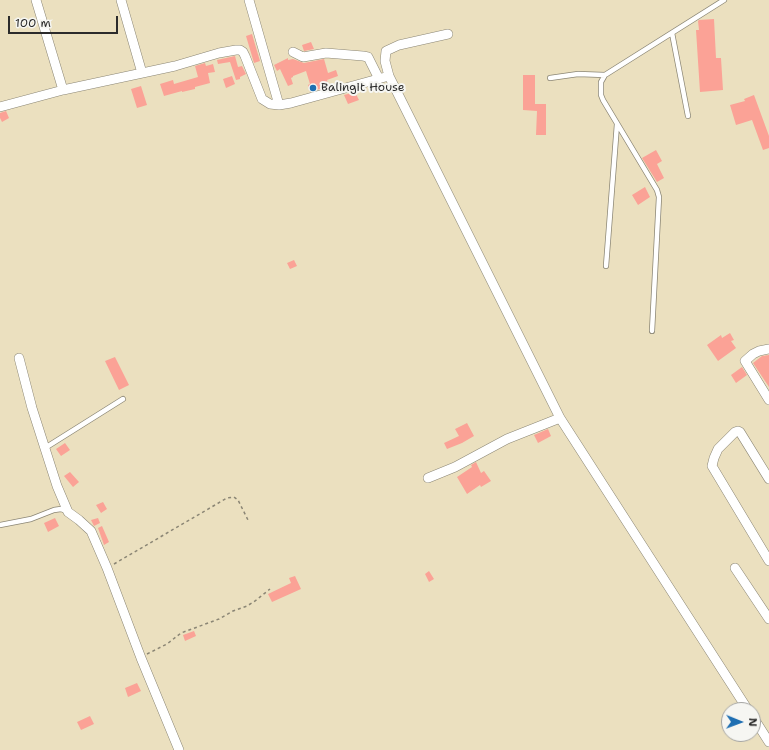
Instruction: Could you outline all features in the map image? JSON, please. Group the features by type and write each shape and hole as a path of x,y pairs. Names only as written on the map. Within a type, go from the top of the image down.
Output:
{"street":[{"path":"36,0 62,90"},
{"path":"121,0 142,73"},
{"path":"249,0 279,105"},
{"path":"448,34 399,45 386,51 385,61 389,76 533,367 560,418 743,702"},
{"path":"0,107 62,90 175,66 231,50 240,50 243,52 262,99 270,104 279,105 309,98 389,76"},
{"path":"293,52 303,57 326,53 368,57 379,79"},
{"path":"769,350 753,354 745,361 769,400"},
{"path":"19,358 32,408 53,476 68,512 91,531 107,568 178,750"},
{"path":"428,478 454,467 507,439 560,418"},
{"path":"769,479 740,432 735,432 718,449 712,466 769,560"},
{"path":"735,568 769,620"},
{"path":"761,730 769,742"}],"lane":[{"path":"652,332 659,197 657,190 603,100 601,95 601,82 605,75 724,0"},
{"path":"672,33 688,116"},
{"path":"550,78 578,74 605,75"},
{"path":"606,266 617,124"},
{"path":"45,448 123,399"},
{"path":"0,525 31,519 54,510 61,509 68,512"}],"path":[{"path":"107,568 227,498 234,496 238,500 249,522"},
{"path":"141,658 167,644 181,633 219,619 233,611 247,606 270,589"}],"building":[{"path":"714,19 716,58 721,58 723,90 700,92 696,30 699,30 699,20"},
{"path":"252,34 260,61 254,63 246,36"},
{"path":"311,42 314,49 304,51 302,45"},
{"path":"235,56 238,67 242,66 246,74 240,77 240,79 236,80 230,62 218,64 217,60"},
{"path":"288,58 288,60 293,59 304,63 324,59 328,73 336,70 338,76 327,80 329,86 310,92 308,85 310,84 306,71 293,76 291,78 293,84 288,86 280,69 277,71 274,65"},
{"path":"205,63 206,66 213,64 215,72 208,73 210,83 195,87 195,89 164,96 160,84 173,80 174,84 198,77 195,66"},
{"path":"523,75 535,75 535,104 546,104 546,135 536,135 537,111 523,110"},
{"path":"232,76 235,84 226,88 223,79"},
{"path":"141,86 147,105 137,108 131,89"},
{"path":"355,92 359,100 348,104 344,95"},
{"path":"754,95 769,136 769,148 763,150 752,120 736,125 730,105 745,101 744,99"},
{"path":"6,111 9,118 2,122 0,113"},
{"path":"656,150 662,161 657,164 664,178 657,182 642,158"},
{"path":"645,187 650,197 638,205 632,195"},
{"path":"294,260 297,266 290,269 287,263"},
{"path":"730,333 734,340 731,341 736,348 718,361 707,345 721,335 722,338"},
{"path":"769,355 769,387 753,363 762,356"},
{"path":"115,357 129,385 119,390 105,361"},
{"path":"742,367 747,375 736,383 731,375"},
{"path":"467,423 474,436 447,449 444,443 459,436 455,429"},
{"path":"548,429 551,436 538,443 534,435"},
{"path":"65,443 70,450 61,456 56,449"},
{"path":"476,462 481,473 484,471 491,481 481,487 480,485 467,494 457,477 472,467 471,465"},
{"path":"70,472 79,482 73,487 64,476"},
{"path":"103,502 107,509 101,513 96,505"},
{"path":"55,518 59,526 48,532 44,523"},
{"path":"98,518 100,523 94,526 91,520"},
{"path":"102,526 109,542 104,545 98,528"},
{"path":"429,571 434,579 429,582 425,574"},
{"path":"295,576 301,589 272,602 268,594 291,583 289,578"},
{"path":"194,631 196,636 185,641 183,635"},
{"path":"137,683 141,691 128,697 125,688"},
{"path":"90,716 94,724 81,730 77,722"}],"place":[{"name":"Balingit House","path":"313,88"}]}
